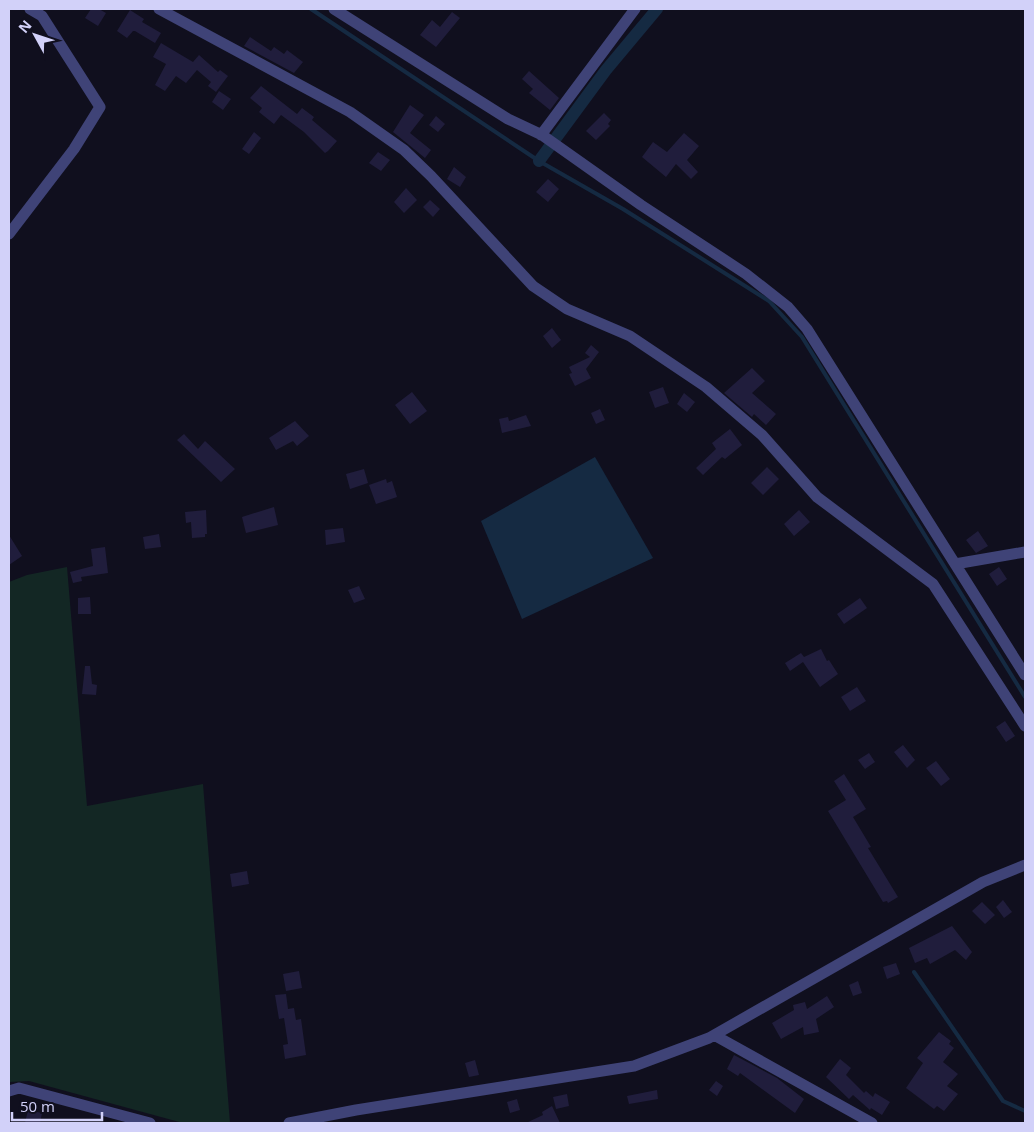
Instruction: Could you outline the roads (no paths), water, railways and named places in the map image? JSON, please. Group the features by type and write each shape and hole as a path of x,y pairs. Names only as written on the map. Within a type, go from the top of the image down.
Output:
{"street":[{"path":"9,234 74,149 100,107 42,16 30,9"},
{"path":"159,9 358,117 404,150 418,163 533,286 567,309 630,336 713,393 762,435 817,497 933,584 1025,726"},
{"path":"334,9 508,119 541,135 746,274 788,307 807,329 1025,675"},
{"path":"541,135 635,9"},
{"path":"955,564 1025,552"},
{"path":"289,1123 356,1110 634,1066 714,1035 983,882 1025,865"},
{"path":"714,1035 872,1123"},
{"path":"9,1091 18,1088 150,1123"}],"water":[{"path":"595,457 653,558 522,619 481,521"}],"waterway":[{"path":"311,9 539,161 623,209 769,301 802,337 1025,697"},
{"path":"539,161 606,70 657,9"},
{"path":"914,972 1003,1101 1025,1111"}]}
